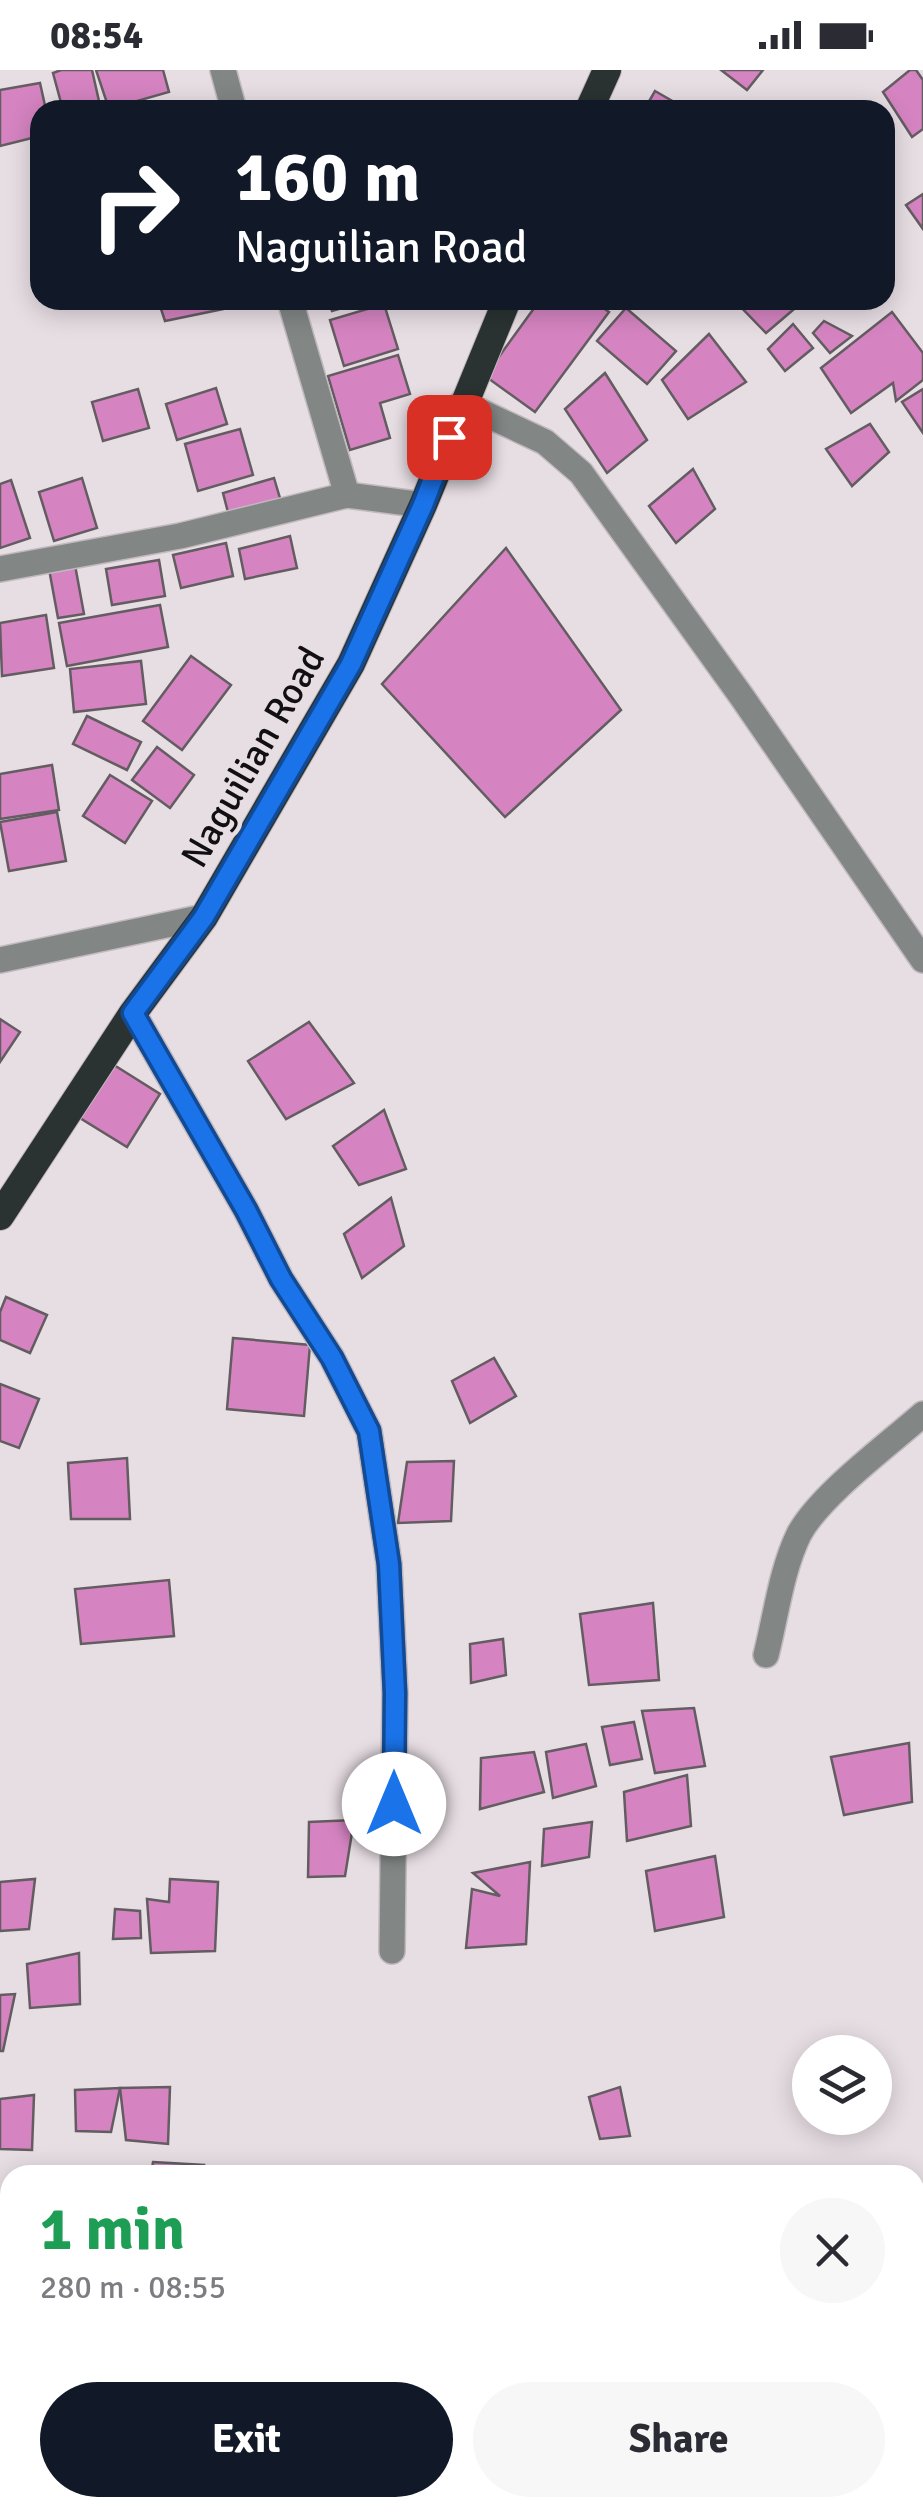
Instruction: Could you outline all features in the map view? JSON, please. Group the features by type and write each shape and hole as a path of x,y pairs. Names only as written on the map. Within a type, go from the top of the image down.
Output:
{"highway":[{"path":"593,100 606,70"},
{"name":"Naguilian Road","path":"0,1216 133,1013 204,917 351,664 423,505 503,310"}],"street":[{"path":"223,70 231,100"},
{"path":"293,310 348,495"},
{"path":"462,403 545,442 581,473 742,697 923,960"},
{"path":"0,569 180,536 348,495 423,505"},
{"path":"0,960 204,917"},
{"path":"133,1013 281,1279 332,1358 369,1431 381,1497 392,1619 395,1693 392,1950"},
{"path":"766,1656 788,1565 800,1533 817,1509 923,1414"}],"building":[{"path":"92,70 99,100 60,100 53,73"},
{"path":"96,70 163,70 169,92 141,100 106,100"},
{"path":"721,70 763,70 747,90"},
{"path":"910,70 916,70 923,80 923,129 912,137 895,111 895,100 888,100 883,92"},
{"path":"40,83 44,100 30,100 30,138 0,146 0,90"},
{"path":"655,91 671,100 650,100"},
{"path":"923,194 923,229 906,205"},
{"path":"161,310 218,310 165,321"},
{"path":"364,310 386,310 398,349 344,366 330,320"},
{"path":"533,310 609,312 535,412 485,376"},
{"path":"628,310 676,351 647,384 597,341"},
{"path":"744,310 793,310 766,333"},
{"path":"892,312 923,353 923,380 896,401 893,383 851,413 821,368"},
{"path":"824,321 852,336 830,353 813,333"},
{"path":"793,324 813,348 785,371 768,349"},
{"path":"709,334 746,382 688,419 662,380"},
{"path":"398,355 410,394 380,403 390,438 350,450 328,376"},
{"path":"605,373 647,440 607,473 565,409"},
{"path":"216,388 227,424 177,440 166,404"},
{"path":"138,389 149,428 103,441 92,402"},
{"path":"923,389 923,433 902,402"},
{"path":"870,424 889,452 852,486 826,449"},
{"path":"240,429 253,475 198,491 185,444"},
{"path":"693,469 715,509 676,543 649,506"},
{"path":"82,478 97,528 54,541 39,492"},
{"path":"274,478 282,505 230,520 223,493"},
{"path":"11,480 30,538 0,548 0,484"},
{"path":"290,536 297,568 245,579 239,549"},
{"path":"226,543 233,576 181,588 173,555"},
{"path":"506,548 621,710 505,817 382,684"},
{"path":"159,560 165,596 112,605 106,569"},
{"path":"75,565 84,614 58,618 49,569"},
{"path":"160,605 168,647 67,666 59,623"},
{"path":"46,615 54,668 2,676 0,623"},
{"path":"191,656 231,685 182,750 143,721"},
{"path":"141,661 146,704 74,712 70,669"},
{"path":"87,716 141,742 127,770 73,744"},
{"path":"157,747 194,775 170,808 132,780"},
{"path":"52,765 59,810 0,819 0,774"},
{"path":"110,775 152,801 125,843 83,816"},
{"path":"57,812 66,861 9,871 0,822"},
{"path":"0,1019 20,1032 0,1062"},
{"path":"309,1022 354,1083 286,1119 248,1061"},
{"path":"114,1065 160,1094 127,1147 80,1118"},
{"path":"384,1110 406,1169 359,1185 333,1146"},
{"path":"391,1198 404,1246 362,1278 344,1234"},
{"path":"6,1297 47,1315 30,1353 0,1340 0,1312"},
{"path":"233,1338 310,1345 304,1416 227,1409"},
{"path":"494,1358 516,1396 470,1423 452,1381"},
{"path":"0,1384 39,1399 19,1448 0,1441"},
{"path":"127,1458 130,1519 71,1519 68,1463"},
{"path":"454,1461 451,1521 398,1523 407,1462"},
{"path":"169,1580 174,1636 81,1644 75,1589"},
{"path":"653,1603 659,1680 589,1685 580,1614"},
{"path":"503,1639 506,1675 471,1683 470,1644"},
{"path":"694,1708 705,1766 655,1773 642,1711"},
{"path":"634,1722 642,1759 610,1765 602,1727"},
{"path":"909,1743 912,1802 844,1815 831,1757"},
{"path":"586,1744 596,1786 553,1798 546,1752"},
{"path":"534,1752 544,1792 480,1809 481,1758"},
{"path":"687,1775 691,1826 627,1841 624,1792"},
{"path":"354,1820 345,1876 308,1877 309,1822"},
{"path":"592,1822 589,1857 542,1866 544,1829"},
{"path":"715,1856 724,1917 655,1931 646,1871"},
{"path":"530,1862 526,1944 466,1948 472,1889 500,1896 473,1873"},
{"path":"35,1879 29,1929 0,1931 0,1882"},
{"path":"170,1879 218,1882 215,1951 151,1953 147,1899 169,1902"},
{"path":"115,1909 140,1911 141,1938 113,1939"},
{"path":"79,1953 80,2004 30,2008 27,1964"},
{"path":"15,1994 3,2051 0,2051 0,1995"},
{"path":"170,2087 168,2144 126,2140 120,2088"},
{"path":"620,2087 630,2136 600,2139 589,2097"},
{"path":"120,2088 111,2132 76,2131 75,2090"},
{"path":"34,2095 32,2150 0,2149 0,2099"},
{"path":"153,2162 204,2165 153,2165"}],"route":[{"path":"394,1804 395,1693 389,1564 369,1431 332,1358 281,1279 133,1013 204,917 351,664 423,505 449,437"}]}
